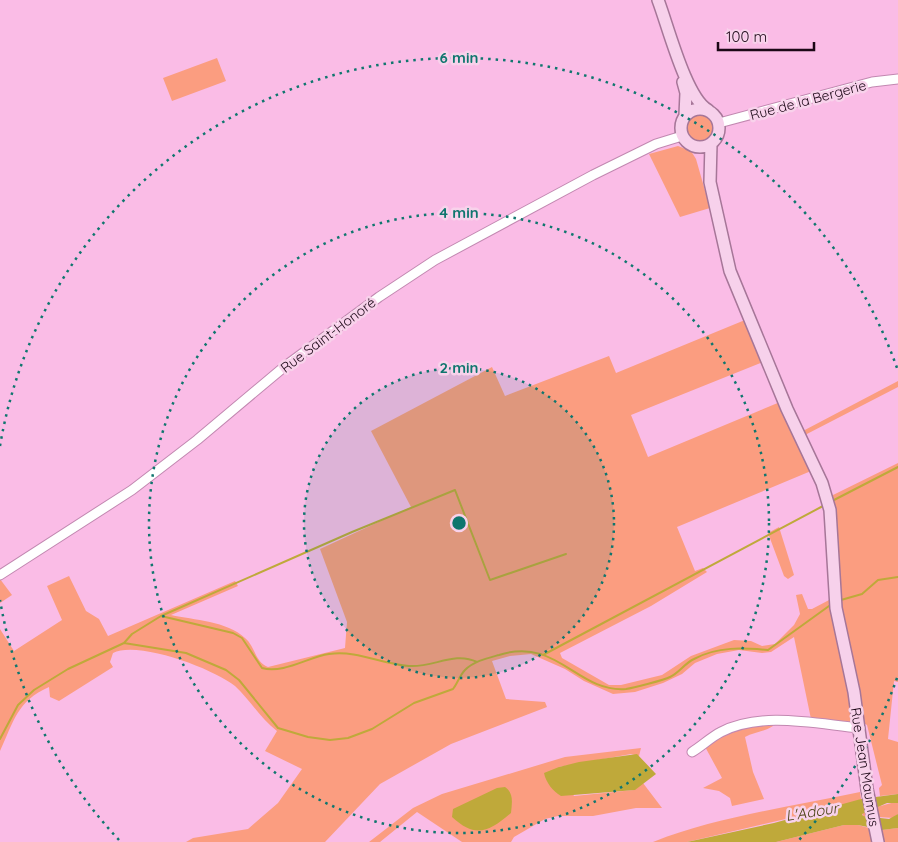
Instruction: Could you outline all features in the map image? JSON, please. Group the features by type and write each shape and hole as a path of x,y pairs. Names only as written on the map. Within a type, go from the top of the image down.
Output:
{"main road":[{"path":"658,0 695,97 701,106 708,110 719,123 719,133 711,144 710,182"},
{"path":"682,66 686,94 685,115 680,129 682,136 693,147 710,182"},
{"path":"685,115 695,108 708,110"},
{"path":"693,147 711,144"},
{"name":"Rue Jean Maumus","path":"710,182 733,278 787,409 822,483 830,510 834,594 854,692 867,789 877,841"}],"street":[{"name":"Rue de la Bergerie","path":"719,123 872,82 898,79"},
{"name":"Rue Saint-Honoré","path":"0,575 132,490 197,440 284,367 379,297 435,260 593,175 656,144 682,136"},
{"path":"692,752 721,732 753,723 777,721 860,728"}],"shaded area":[{"path":"217,58 226,81 172,101 163,78"},
{"path":"700,114 710,118 714,128 710,138 700,142 690,138 686,128 690,118"},
{"path":"678,146 691,151 696,159 710,208 680,217 649,154"},
{"path":"745,320 763,362 631,415 648,457 780,402 811,471 677,527 695,571 703,568 707,572 651,606 560,653 562,658 609,685 621,685 662,675 691,656 734,640 751,641 762,646 775,644 794,625 800,614 796,595 802,594 808,609 812,609 831,599 855,724 811,719 794,637 771,652 762,653 739,650 717,654 695,663 682,674 663,683 635,692 613,694 531,654 510,656 492,661 506,699 545,702 547,707 451,744 380,784 325,842 186,842 193,838 248,829 278,803 302,769 265,751 277,731 235,686 211,672 176,658 140,650 125,650 113,653 110,662 113,667 59,701 50,697 49,687 23,705 13,721 0,751 0,629 14,651 62,620 47,586 69,576 86,611 99,619 108,636 235,581 238,586 171,615 210,622 238,632 248,641 260,661 268,667 345,648 347,622 320,549 411,507 371,431 492,367 505,396 609,356 616,373"},
{"path":"898,381 898,387 803,436 801,432"},
{"path":"898,463 898,682 894,681 888,739 898,742 898,794 880,796 879,788 882,785 867,725 862,722 843,636 831,496"},
{"path":"779,527 794,575 788,579 784,576 768,533"},
{"path":"0,579 12,595 0,603"},
{"path":"773,719 773,726 745,737 753,772 764,799 732,806 730,798 719,791 703,788 722,778 703,743 712,735"},
{"path":"641,748 639,756 631,754 559,767 574,796 634,790 643,783 662,808 636,808 593,816 558,816 545,819 514,837 511,842 462,842 417,812 380,842 369,842 413,808 442,794 565,757"},
{"path":"637,754 656,774 635,790 561,796 550,786 544,773 579,762"},
{"path":"505,787 511,795 511,813 488,829 475,830 468,828 452,817 453,809 497,788"},
{"path":"860,792 861,799 854,803 687,842 653,842 703,825"},
{"path":"898,794 898,803 887,803 862,814 863,816 889,819 898,814 898,828 882,830 858,825 844,825 776,842 687,842 774,823 861,799"},
{"path":"895,802 898,803 898,814 894,818 863,816 862,813 866,810"},
{"path":"844,825 858,825 869,828 873,842 776,842"},
{"path":"898,828 898,842 884,842 882,830"}],"waterway":[{"path":"834,500 898,467"},
{"path":"161,616 352,532 455,490 490,580 566,554"},
{"path":"543,655 823,506"},
{"path":"841,600 862,594 878,580 898,577"},
{"path":"0,739 18,705 34,690 68,669 124,643 186,653 226,670 239,680 278,728 308,737 330,740 348,738 372,729 414,703 453,689 463,672 469,667 481,660 495,656 519,651 536,653 552,658 594,683 609,688 626,689 670,677 691,661 712,652 740,649 768,650 829,606"},
{"path":"124,643 132,634 161,616 233,633 242,638 262,668 279,669 321,656 340,653 409,666 427,665 460,658 477,662"}],"water label":[{"name":"L'Adour","path":"812,812"}]}
